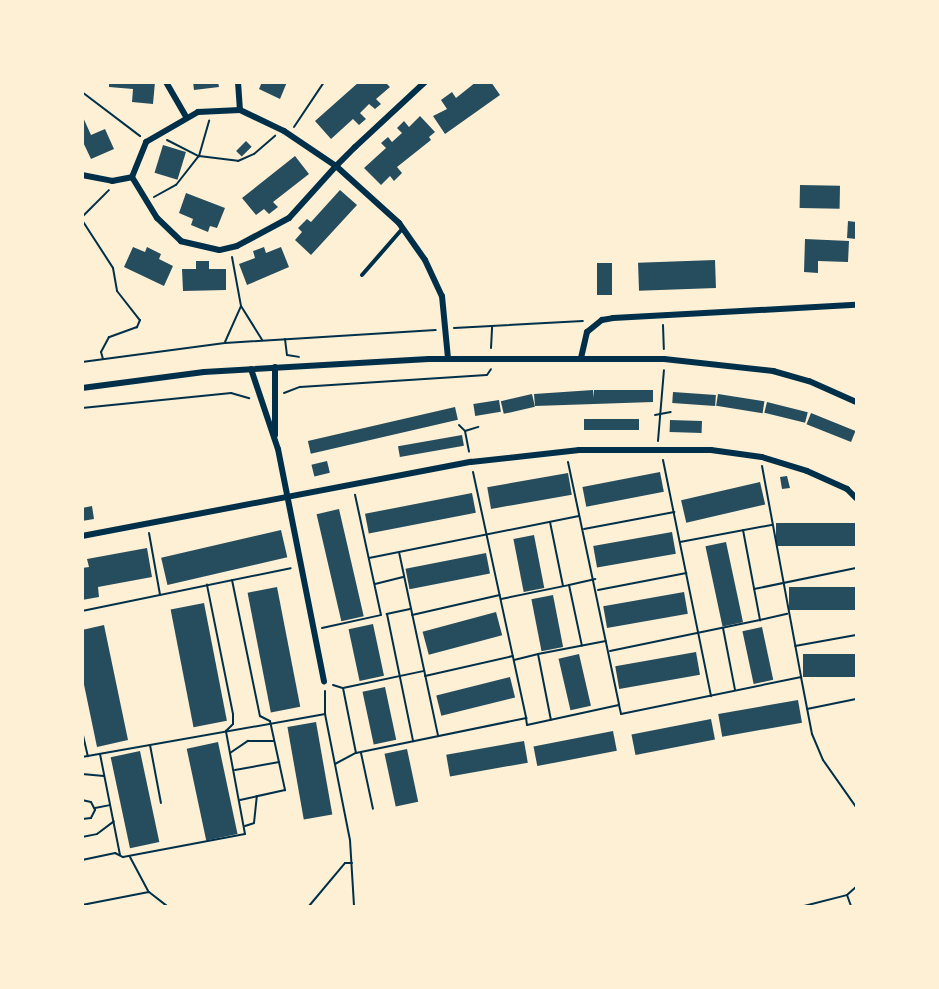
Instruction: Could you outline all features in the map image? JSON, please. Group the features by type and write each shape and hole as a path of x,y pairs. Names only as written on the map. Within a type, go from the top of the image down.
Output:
{"street":[{"path":"166,82 186,116"},
{"path":"238,82 240,110"},
{"path":"132,177 157,218 181,241 202,248 230,249 278,227 336,166 425,82"},
{"path":"132,177 146,141 186,116 208,110 240,110 280,128 336,166 403,228 425,260 442,296 448,328 448,358"},
{"path":"82,175 112,181 132,177"},
{"path":"581,358 587,332 594,325 613,318 856,305"},
{"path":"82,388 275,367 448,358 664,358 773,371 809,381 856,402"},
{"path":"275,367 275,435"},
{"path":"251,369 275,435 324,682"},
{"path":"82,536 471,462 566,451 658,448 762,457 807,471 847,489 856,498"}],"lane":[{"path":"362,275 403,228"}],"path":[{"path":"290,134 324,82"},
{"path":"82,92 146,141"},
{"path":"147,202 176,185 199,156 209,125 208,110"},
{"path":"161,130 170,144 215,160 246,158 280,128"},
{"path":"103,359 101,352 109,337 137,327 140,320 117,291 113,268 82,219 109,190 112,181"},
{"path":"230,249 242,306 262,340"},
{"path":"225,343 242,306"},
{"path":"663,316 662,415 658,448 674,512 711,696"},
{"path":"82,362 262,340 566,320 594,325"},
{"path":"276,395 300,387 433,376 488,375 492,326"},
{"path":"285,339 286,355"},
{"path":"82,408 231,393 261,399"},
{"path":"655,415 671,412"},
{"path":"459,425 465,431 527,724 619,705"},
{"path":"465,431 478,427"},
{"path":"566,451 579,516 598,590 621,714 801,677"},
{"path":"762,457 761,475 807,709 823,760 856,807"},
{"path":"354,486 381,615"},
{"path":"584,529 674,512"},
{"path":"369,558 579,516"},
{"path":"550,522 563,586"},
{"path":"148,523 160,595"},
{"path":"680,542 771,525"},
{"path":"743,530 760,620"},
{"path":"399,552 438,735"},
{"path":"82,611 302,566"},
{"path":"754,589 856,568"},
{"path":"598,590 686,573"},
{"path":"375,584 404,577"},
{"path":"501,599 595,579"},
{"path":"232,580 260,716 270,721 285,790 240,800"},
{"path":"207,585 233,714 233,724 226,731"},
{"path":"569,585 582,646"},
{"path":"412,615 500,594"},
{"path":"314,629 411,609"},
{"path":"387,614 412,741"},
{"path":"610,651 789,614"},
{"path":"723,627 735,690"},
{"path":"795,646 856,634"},
{"path":"514,660 607,640"},
{"path":"538,654 551,720"},
{"path":"425,676 513,656"},
{"path":"354,906 352,863 325,714 324,682 343,688 424,671"},
{"path":"343,688 356,753"},
{"path":"807,709 856,699"},
{"path":"82,757 270,721 325,714"},
{"path":"335,764 356,753 526,718"},
{"path":"82,730 88,756"},
{"path":"82,860 120,855 130,856 246,834 226,731"},
{"path":"230,753 248,741 275,741"},
{"path":"150,745 161,803"},
{"path":"361,752 373,809"},
{"path":"99,754 120,855"},
{"path":"234,770 279,762"},
{"path":"82,774 104,776"},
{"path":"244,826 254,823 257,796"},
{"path":"82,800 90,801 95,808"},
{"path":"95,808 110,805"},
{"path":"82,819 92,817 95,808"},
{"path":"82,837 97,834 114,821"},
{"path":"130,856 149,892 167,906"},
{"path":"309,906 345,863 352,863"},
{"path":"804,906 847,895 856,887"},
{"path":"82,906 149,892"},
{"path":"847,895 850,906"}],"building":[{"path":"109,82 155,82 153,104 132,102 133,89 109,87"},
{"path":"193,82 218,82 219,87 194,90"},
{"path":"262,82 287,82 280,99 259,89"},
{"path":"359,82 385,82 390,87 376,99 381,104 375,109 369,104 360,113 366,119 359,125 353,119 331,139 315,121"},
{"path":"476,82 491,82 500,95 445,134 433,116 447,109 441,100 452,92 456,98"},
{"path":"82,115 91,135 105,129 114,149 91,159 82,140"},
{"path":"420,116 435,132 429,137 431,140 397,167 402,173 394,181 390,176 381,185 364,168 386,148 381,143 388,137 392,142 402,133 397,128 404,121 409,127"},
{"path":"246,141 252,147 242,157 236,151"},
{"path":"163,145 186,152 177,180 155,173"},
{"path":"295,156 309,174 273,202 278,207 269,214 264,209 256,215 242,198"},
{"path":"800,185 840,186 840,209 800,208"},
{"path":"340,190 357,205 311,255 295,240 302,232 298,228 307,219 311,222"},
{"path":"186,193 225,208 217,228 210,226 208,232 191,225 193,219 179,213"},
{"path":"848,221 856,222 856,239 847,238"},
{"path":"805,239 849,241 848,262 818,261 818,273 804,272"},
{"path":"133,247 145,252 147,247 161,254 159,259 173,266 164,286 124,267"},
{"path":"264,247 266,253 281,247 289,267 247,285 239,264 255,258 253,251"},
{"path":"715,260 716,288 639,291 638,263"},
{"path":"196,261 209,261 209,269 226,269 226,290 183,291 182,269 196,269"},
{"path":"597,263 612,263 612,295 597,295"},
{"path":"593,390 593,398 594,390 653,390 653,402 535,406 534,394"},
{"path":"673,392 716,395 715,406 672,403"},
{"path":"532,394 535,407 504,414 501,401"},
{"path":"718,394 764,401 763,413 716,406"},
{"path":"499,400 501,412 475,416 473,404"},
{"path":"767,402 808,412 805,423 764,413"},
{"path":"455,407 458,420 311,454 308,441"},
{"path":"811,413 856,431 851,442 807,424"},
{"path":"584,419 639,419 639,430 584,430"},
{"path":"670,420 702,421 702,433 670,432"},
{"path":"462,435 464,446 400,457 398,446"},
{"path":"327,461 330,473 314,477 311,465"},
{"path":"660,472 664,492 586,507 582,487"},
{"path":"568,473 572,495 491,509 487,487"},
{"path":"787,476 790,488 782,489 780,477"},
{"path":"760,482 765,504 686,523 681,500"},
{"path":"472,493 476,513 369,533 365,514"},
{"path":"92,506 94,519 82,521 82,508"},
{"path":"339,509 364,616 341,621 317,514"},
{"path":"776,523 856,523 856,546 776,546"},
{"path":"281,530 287,557 167,585 161,558"},
{"path":"672,532 676,554 597,568 593,546"},
{"path":"534,535 544,588 524,592 513,539"},
{"path":"726,542 743,622 723,627 705,546"},
{"path":"147,548 152,577 98,587 99,597 82,600 82,568 89,567 87,559"},
{"path":"486,553 490,574 410,589 406,569"},
{"path":"277,587 300,707 271,712 248,593"},
{"path":"789,587 856,587 856,610 789,610"},
{"path":"684,592 688,614 607,628 603,606"},
{"path":"553,595 563,647 542,651 531,599"},
{"path":"204,603 227,721 194,727 171,609"},
{"path":"496,612 502,635 429,655 423,632"},
{"path":"373,624 384,676 360,681 349,629"},
{"path":"104,625 128,740 97,747 82,675 82,630"},
{"path":"762,627 773,680 754,684 742,631"},
{"path":"696,652 700,675 619,689 615,666"},
{"path":"579,654 591,706 570,710 559,659"},
{"path":"803,654 856,654 856,677 803,677"},
{"path":"510,677 515,697 441,716 436,695"},
{"path":"385,687 396,740 374,745 363,692"},
{"path":"798,700 802,723 722,737 718,714"},
{"path":"711,719 715,740 635,755 631,734"},
{"path":"316,722 332,815 304,820 287,727"},
{"path":"613,731 617,751 537,766 533,746"},
{"path":"524,741 528,763 450,776 446,755"},
{"path":"218,742 238,834 206,841 187,749"},
{"path":"407,749 418,802 396,807 385,754"},
{"path":"140,751 159,842 130,848 111,757"}]}
